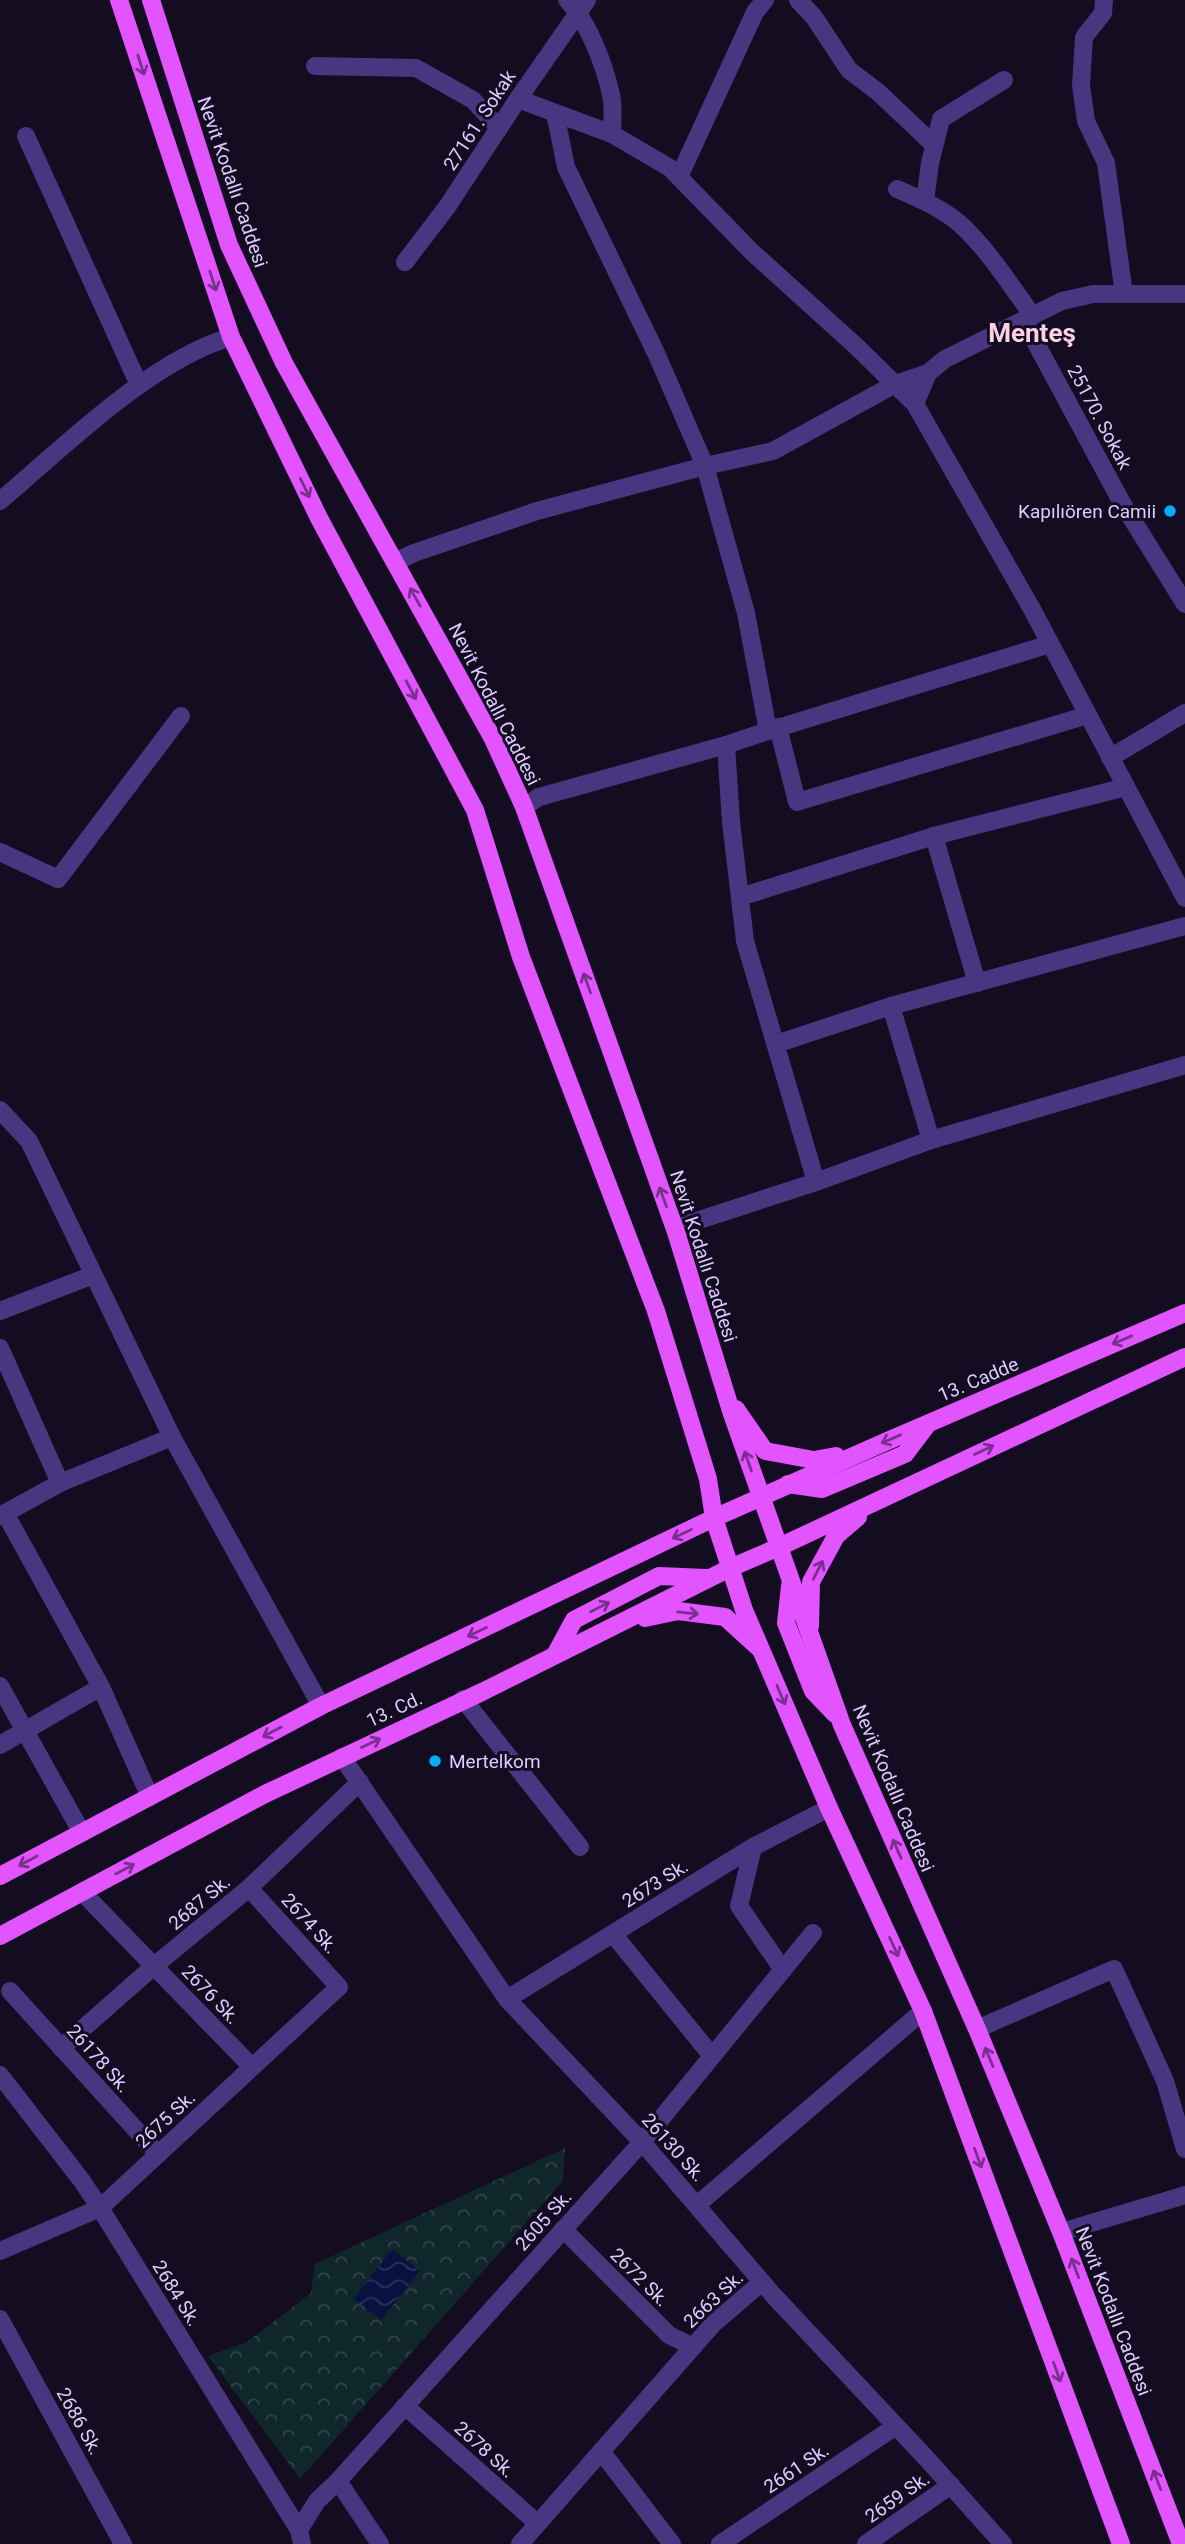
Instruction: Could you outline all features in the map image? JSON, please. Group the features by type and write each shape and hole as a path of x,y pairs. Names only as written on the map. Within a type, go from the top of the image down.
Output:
{"main road":[{"path":"119,0 231,337 319,518 475,810 521,957 656,1311 708,1479 714,1518 744,1610 829,1808 923,2011 1121,2544"},
{"name":"Nevit Kodallı Caddesi","path":"150,0 229,246 284,363 493,739 524,807 676,1232 760,1497 840,1719 977,2029 1061,2232 1181,2544"},
{"name":"13. Cadde","path":"788,1484 1185,1313"},
{"path":"810,1637 811,1582 836,1536 879,1499 1185,1357"},
{"path":"726,1394 765,1451 814,1460 867,1450"},
{"path":"788,1484 822,1489 905,1454 929,1423"},
{"name":"13. Cd.","path":"0,1876 321,1706 788,1484"},
{"name":"13. Cd.","path":"0,1936 265,1794 709,1578 879,1499"},
{"path":"555,1655 574,1620 659,1576 709,1578"},
{"path":"791,1582 786,1623 813,1691 840,1719"},
{"path":"621,1622 678,1611 725,1618 762,1651"}],"street":[{"path":"679,177 755,12 765,0"},
{"path":"798,0 814,17 849,70 878,92 934,145"},
{"path":"1104,0 1103,13 1084,37 1081,85 1086,121 1106,163 1124,294"},
{"path":"578,4 612,96 612,134"},
{"name":"27161. Sokak","path":"405,262 447,207 578,4"},
{"path":"315,66 416,68 473,100 499,128"},
{"path":"925,201 941,119 1004,80"},
{"path":"517,99 612,134 670,168 752,252 915,404 1050,644 1184,894"},
{"path":"555,113 566,167 656,353 705,466 746,613 773,729 797,802 1088,715"},
{"path":"26,136 139,385"},
{"name":"25170. Sokak","path":"897,190 925,201 958,223 992,261 1029,318 1122,503 1185,604"},
{"path":"395,562 537,511 705,466 773,451 895,384 928,373 945,359 1062,301 1093,294 1185,294"},
{"path":"0,501 139,385 212,342 231,337"},
{"path":"915,404 928,373"},
{"path":"524,807 539,797 726,745 1050,644"},
{"path":"1110,758 1185,713"},
{"path":"0,852 58,879 181,716"},
{"path":"726,745 745,941 816,1182"},
{"path":"740,897 934,836 1126,787"},
{"path":"934,836 977,983"},
{"path":"776,1044 891,1006 1185,926"},
{"path":"891,1006 931,1140"},
{"path":"676,1232 687,1224 816,1182 931,1140 1185,1065"},
{"path":"0,1110 29,1141 172,1437 321,1706"},
{"path":"0,1311 93,1275"},
{"path":"0,1348 60,1483"},
{"path":"150,1797 101,1687 3,1514 60,1483 172,1437"},
{"path":"0,1686 82,1833"},
{"path":"0,1745 101,1687"},
{"path":"463,1699 580,1847"},
{"name":"26130 Sk.","path":"342,1757 507,1999 642,2142 762,2282 1003,2544"},
{"name":"2687 Sk.","path":"61,2048 154,1966 249,1888 360,1782"},
{"name":"2673 Sk.","path":"507,1999 753,1847 829,1808"},
{"path":"753,1847 739,1906 783,1970"},
{"name":"2674 Sk.","path":"249,1888 339,1987"},
{"name":"2676 Sk.","path":"82,1892 251,2066"},
{"name":"2605 Sk.","path":"301,2537 317,2501 338,2481 642,2142 813,1933"},
{"path":"613,1934 712,2056"},
{"path":"977,2029 1114,1969 1165,2081 1185,2149"},
{"name":"2675 Sk.","path":"0,2251 100,2208 339,1987"},
{"name":"26178 Sk.","path":"10,1991 158,2154"},
{"path":"697,2205 923,2011"},
{"name":"2684 Sk.","path":"0,2075 100,2208 301,2537"},
{"path":"1061,2232 1185,2195"},
{"name":"2672 Sk.","path":"563,2229 669,2335 693,2347"},
{"name":"2663 Sk.","path":"520,2544 713,2324 762,2282"},
{"name":"2686 Sk.","path":"0,2319 122,2544"},
{"name":"2678 Sk.","path":"405,2406 537,2523"},
{"name":"2661 Sk.","path":"720,2544 896,2426"},
{"path":"601,2451 672,2544"},
{"path":"338,2481 380,2544"},
{"name":"2659 Sk.","path":"866,2544 951,2486"}],"green space":[{"path":"565,2148 563,2181 300,2479 208,2356 247,2342 311,2293 315,2264"}],"water":[{"path":"392,2249 420,2271 381,2320 354,2299"}],"place":[{"name":"Kapılıören Camii","path":"1170,511"},
{"name":"Mertelkom","path":"435,1761"}],"district":[{"name":"Menteş","path":"1032,333"}]}
